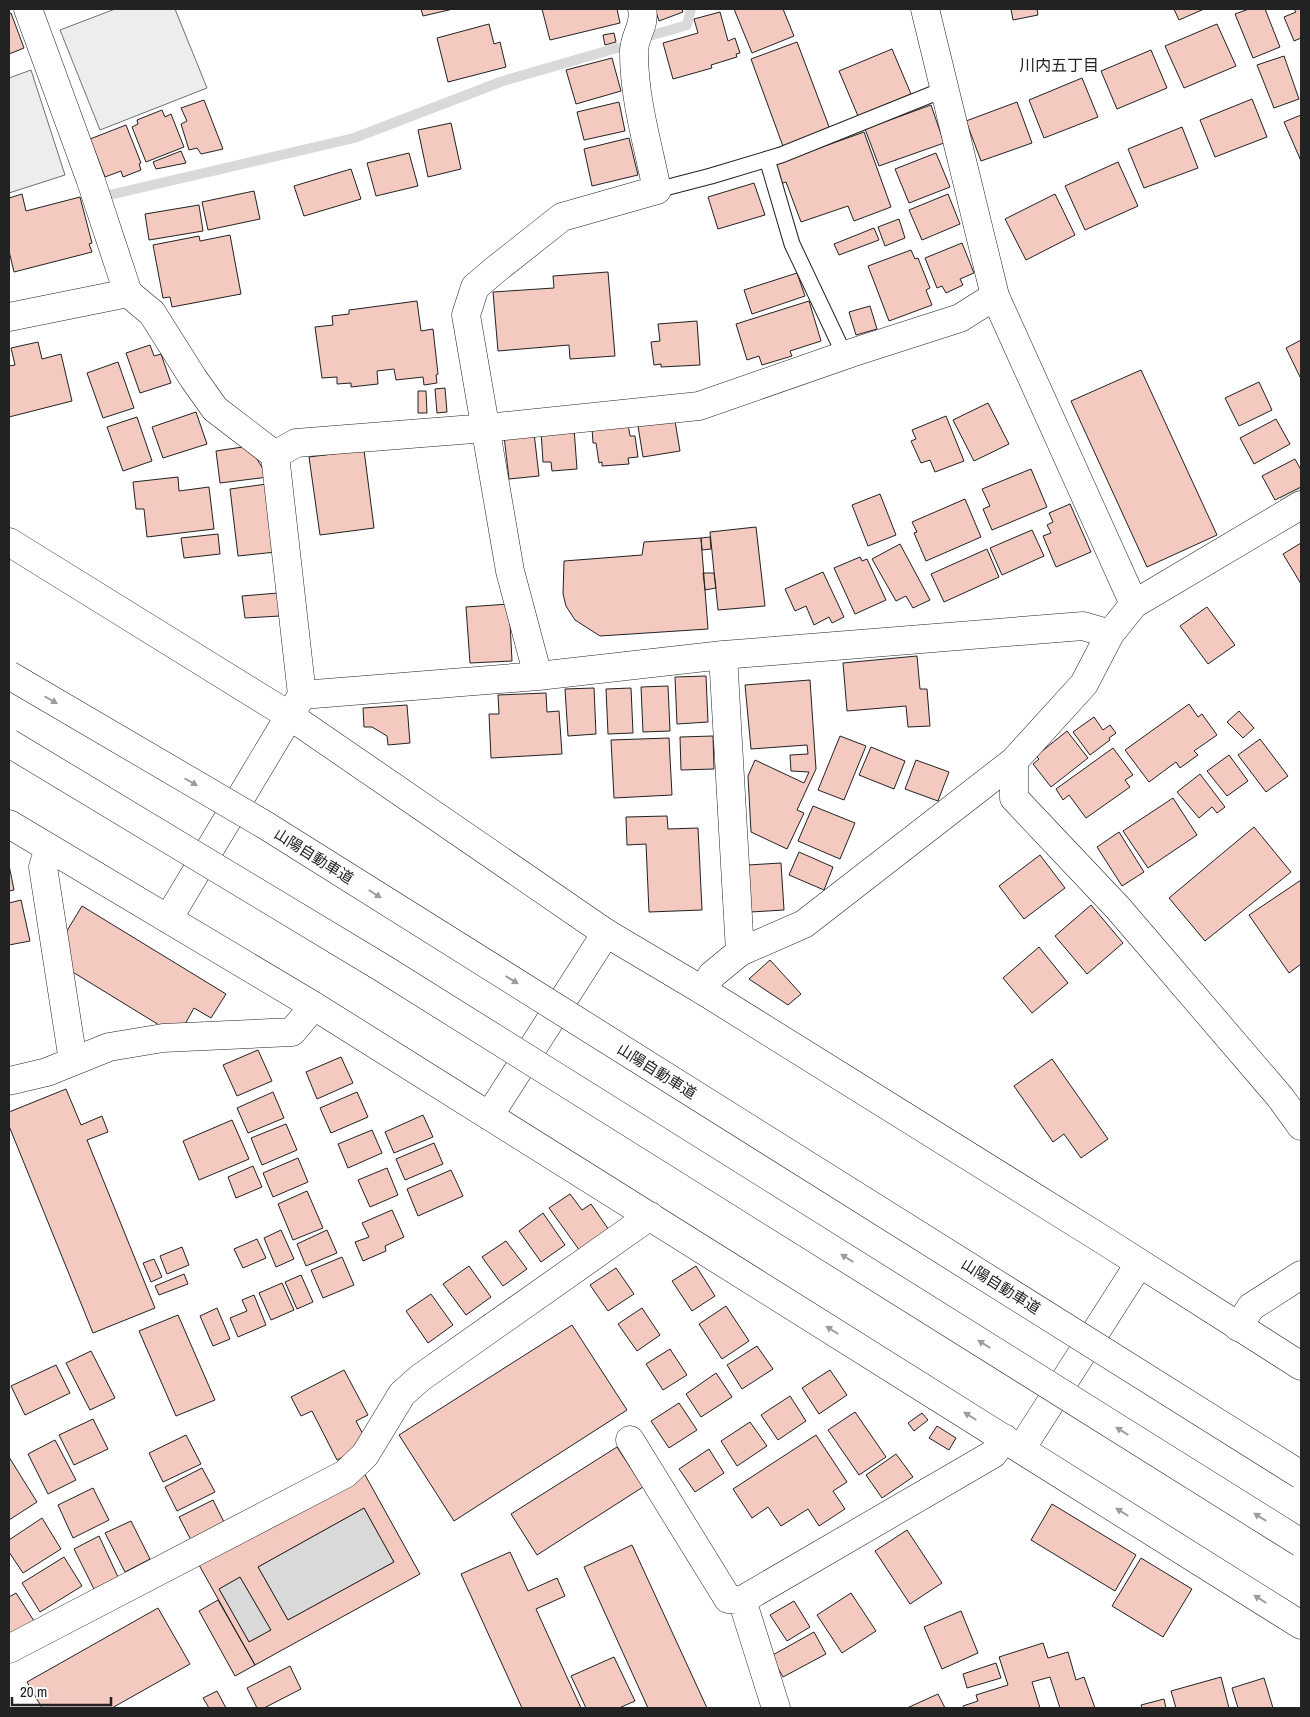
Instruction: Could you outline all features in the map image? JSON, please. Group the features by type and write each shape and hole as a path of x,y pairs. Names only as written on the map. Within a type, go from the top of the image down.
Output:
{"main road":[{"path":"28,9 91,181 128,293 152,313 215,409 275,455 296,706 168,919"},
{"path":"538,676 510,571 466,315 475,288 562,217 657,190 637,99 633,51 644,18 642,9"},
{"path":"925,9 995,296 1134,604"},
{"path":"9,316 128,293"},
{"path":"275,455 296,443 486,428 699,406 960,318 995,296"},
{"path":"702,990 712,975 740,952 804,924 1014,761 1084,684 1110,634 1134,604 1301,505"},
{"path":"9,542 296,706 606,933 702,990 1301,1366"},
{"path":"296,706 723,655 1083,626 1110,634"},
{"path":"723,655 740,952"},
{"name":"山陽自動車道","path":"9,675 265,825 1301,1474"},
{"path":"9,743 384,969 1301,1543"},
{"path":"1014,761 1014,798 1118,908 1280,1097 1301,1126"},
{"path":"9,824 314,1006 1301,1625"},
{"path":"49,848 43,867 73,1061"},
{"path":"489,1116 606,933"},
{"path":"9,1081 47,1072 109,1047 163,1038 292,1032 314,1006"},
{"path":"9,1649 345,1474 365,1454 402,1394 420,1378 650,1216"},
{"path":"630,1440 728,1599 742,1600 1013,1443 1139,1264"},
{"path":"1238,1327 1251,1307 1301,1276"},
{"path":"742,1600 776,1708"}],"lane":[{"path":"657,190 781,155 944,89"},
{"path":"767,159 792,244 845,356"}],"shaded area":[{"path":"115,9 175,9 207,88 100,130 60,30"},
{"path":"31,70 65,175 9,193 9,78"},
{"path":"364,1508 394,1562 288,1620 258,1567"},
{"path":"240,1577 271,1630 249,1642 219,1589"}],"building":[{"path":"421,9 453,9 423,16"},
{"path":"542,9 617,9 620,23 550,40"},
{"path":"655,9 682,9 683,12 659,21"},
{"path":"734,9 783,9 794,36 752,53"},
{"path":"1011,9 1037,9 1038,15 1013,20"},
{"path":"1174,9 1204,9 1179,20"},
{"path":"1249,9 1265,9 1280,47 1253,58 1235,14"},
{"path":"1294,9 1301,9 1301,38 1294,41 1284,17 1296,12"},
{"path":"720,12 728,41 735,38 740,53 736,54 737,57 711,65 712,68 673,79 663,43 698,33 694,19"},
{"path":"11,13 24,48 9,54 9,14"},
{"path":"489,24 494,44 500,42 506,67 448,82 437,38"},
{"path":"1217,24 1236,66 1184,88 1165,46"},
{"path":"614,33 616,42 605,45 603,35"},
{"path":"797,42 831,132 784,149 751,59"},
{"path":"892,49 911,94 858,116 839,71"},
{"path":"1151,50 1167,88 1117,109 1101,71"},
{"path":"1284,56 1299,99 1274,108 1257,65"},
{"path":"612,58 621,91 576,104 566,70"},
{"path":"1082,78 1098,117 1044,138 1029,100"},
{"path":"1252,99 1267,137 1215,157 1200,120"},
{"path":"204,100 223,149 201,154 197,148 189,150 181,124 187,121 181,108"},
{"path":"619,102 625,131 584,140 577,112"},
{"path":"1017,102 1032,143 981,161 966,121"},
{"path":"931,105 944,143 879,166 865,129"},
{"path":"162,110 165,117 171,114 184,147 146,162 132,127 138,124 137,120"},
{"path":"1301,115 1301,161 1284,122"},
{"path":"451,123 461,169 428,177 418,130"},
{"path":"126,125 141,163 139,164 141,170 123,177 121,171 105,177 90,139"},
{"path":"1182,127 1198,168 1144,188 1128,149"},
{"path":"864,132 891,207 854,221 848,206 801,222 786,182 780,184 772,165"},
{"path":"629,138 638,175 592,186 584,149"},
{"path":"181,151 186,163 156,169 153,162"},
{"path":"409,153 418,186 376,196 367,163"},
{"path":"936,153 950,187 909,203 895,169"},
{"path":"1118,162 1138,206 1085,230 1065,186"},
{"path":"351,169 361,199 304,216 294,186"},
{"path":"754,183 765,215 718,229 708,197"},
{"path":"254,191 260,219 208,230 202,202"},
{"path":"22,194 26,211 80,197 92,243 89,244 92,252 14,272 9,251 9,198"},
{"path":"948,194 960,224 922,240 909,210"},
{"path":"1055,194 1075,235 1026,260 1005,219"},
{"path":"199,205 203,231 149,240 145,214"},
{"path":"899,219 905,238 885,246 878,227"},
{"path":"874,228 879,240 839,255 834,244"},
{"path":"230,235 241,294 172,307 170,297 163,298 153,245 199,236 200,241"},
{"path":"962,243 974,273 960,279 963,285 946,293 942,286 937,288 925,258"},
{"path":"911,250 915,259 918,258 930,288 926,290 932,305 889,321 868,266"},
{"path":"608,272 615,356 570,359 569,345 498,351 493,292 554,288 553,276"},
{"path":"797,273 805,296 752,314 744,290"},
{"path":"417,301 421,331 433,329 438,374 436,375 437,383 424,385 423,377 396,380 394,369 377,371 378,384 351,387 351,383 337,384 337,377 322,378 315,327 333,325 332,316 349,314 349,310"},
{"path":"809,301 821,341 790,351 792,356 762,365 759,356 747,360 736,324"},
{"path":"870,306 877,329 856,335 849,312"},
{"path":"697,321 700,365 661,367 661,364 654,365 651,342 660,341 658,324"},
{"path":"1301,340 1301,376 1300,377 1286,348"},
{"path":"38,342 42,359 61,354 72,401 9,417 9,366 15,365 11,348"},
{"path":"150,345 154,356 161,354 171,383 140,393 126,353"},
{"path":"118,362 134,408 103,418 87,373"},
{"path":"1141,370 1217,535 1147,567 1071,401"},
{"path":"1259,382 1272,410 1239,426 1225,398"},
{"path":"445,388 447,412 437,413 435,389"},
{"path":"418,391 426,391 427,413 418,413"},
{"path":"988,403 1009,444 974,461 953,420"},
{"path":"196,412 207,444 163,458 152,427"},
{"path":"674,415 680,451 643,457 637,420"},
{"path":"946,416 964,461 935,472 930,460 921,463 911,441 916,439 912,430"},
{"path":"137,417 152,461 123,471 107,427"},
{"path":"1276,419 1290,444 1254,464 1240,438"},
{"path":"628,424 630,436 635,436 638,457 628,458 629,464 602,466 602,462 599,463 596,443 593,443 592,428"},
{"path":"574,428 577,469 552,471 551,462 543,462 541,431"},
{"path":"534,433 539,476 509,479 504,436"},
{"path":"249,446 268,477 220,483 216,451"},
{"path":"364,450 374,528 320,535 309,457"},
{"path":"1295,459 1301,470 1301,487 1275,500 1262,476"},
{"path":"1031,469 1047,507 992,530 983,509 990,506 982,489"},
{"path":"178,477 179,491 209,487 214,529 147,537 144,509 136,509 133,482"},
{"path":"267,484 276,552 238,556 230,489"},
{"path":"880,494 896,535 868,546 852,505"},
{"path":"965,499 981,537 926,561 914,533 917,532 912,522"},
{"path":"1070,504 1091,552 1056,567 1043,536 1051,533 1047,525 1053,522 1049,513"},
{"path":"756,527 765,606 718,610 710,532"},
{"path":"1032,530 1044,556 1002,575 990,548"},
{"path":"218,534 220,554 184,558 181,538"},
{"path":"710,537 711,549 702,550 701,538"},
{"path":"701,538 708,629 600,636 575,620 566,606 563,594 564,561 642,555 644,542"},
{"path":"1301,543 1301,584 1283,554"},
{"path":"900,544 930,600 913,608 906,596 896,601 872,559"},
{"path":"987,549 999,577 944,602 931,574"},
{"path":"860,557 862,561 867,559 886,600 855,614 834,568"},
{"path":"823,572 844,617 832,623 829,617 814,625 806,606 795,611 785,589"},
{"path":"703,573 714,573 716,588 705,590"},
{"path":"278,593 280,616 245,618 242,596"},
{"path":"509,604 512,661 470,663 466,607"},
{"path":"1207,607 1235,645 1208,664 1180,626"},
{"path":"917,656 920,689 927,689 930,726 908,727 906,706 847,711 843,663"},
{"path":"706,676 708,722 677,724 675,677"},
{"path":"810,680 816,769 797,810 804,813 787,849 751,832 748,776 755,760 804,783 809,772 791,771 790,755 808,754 807,745 751,749 745,685"},
{"path":"668,686 670,731 643,732 641,687"},
{"path":"594,688 596,734 568,736 565,689"},
{"path":"631,688 633,733 608,734 606,689"},
{"path":"546,693 547,712 559,711 562,754 491,758 489,714 499,714 498,695"},
{"path":"1189,704 1198,717 1202,714 1217,735 1194,751 1198,755 1180,768 1176,762 1149,782 1125,750"},
{"path":"407,705 410,743 388,745 387,736 372,727 364,727 363,708"},
{"path":"1239,711 1254,728 1243,738 1227,722"},
{"path":"1094,717 1103,730 1110,725 1116,733 1090,755 1073,732"},
{"path":"1067,731 1088,758 1051,787 1033,764 1039,759 1036,756"},
{"path":"713,736 714,769 681,770 680,737"},
{"path":"840,736 866,746 844,800 818,790"},
{"path":"669,738 672,795 614,798 611,740"},
{"path":"1260,739 1288,776 1266,792 1238,755"},
{"path":"871,747 905,761 894,789 859,775"},
{"path":"1113,748 1133,775 1125,780 1130,787 1086,818 1069,795 1063,800 1056,789"},
{"path":"1229,755 1248,781 1227,796 1207,771"},
{"path":"916,760 949,772 938,801 905,789"},
{"path":"1200,774 1225,807 1217,813 1212,807 1199,818 1177,792"},
{"path":"1173,798 1197,835 1148,868 1123,831"},
{"path":"813,806 855,823 840,859 798,841"},
{"path":"667,816 668,829 698,828 702,910 649,912 646,844 627,845 626,817"},
{"path":"1254,827 1291,872 1205,941 1169,898"},
{"path":"1119,832 1144,872 1122,886 1097,847"},
{"path":"799,852 833,867 824,890 789,875"},
{"path":"1040,855 1065,888 1024,919 999,886"},
{"path":"781,863 784,910 751,912 748,865"},
{"path":"9,865 14,890 9,891"},
{"path":"1301,880 1301,964 1289,973 1249,915"},
{"path":"21,900 30,941 9,945 9,903"},
{"path":"1091,905 1123,943 1087,974 1055,936"},
{"path":"82,906 226,994 211,1018 194,1008 184,1026 164,1028 71,971 65,934"},
{"path":"1039,947 1068,983 1032,1013 1003,978"},
{"path":"770,960 801,994 788,1005 749,979"},
{"path":"258,1050 272,1081 237,1096 223,1065"},
{"path":"341,1057 353,1083 317,1099 306,1072"},
{"path":"1052,1059 1108,1139 1081,1158 1064,1134 1053,1142 1014,1086"},
{"path":"66,1089 81,1125 102,1116 108,1132 87,1140 155,1308 93,1333 9,1126 9,1112"},
{"path":"273,1092 284,1118 248,1133 237,1108"},
{"path":"357,1092 368,1117 331,1133 320,1108"},
{"path":"423,1115 433,1137 394,1153 385,1132"},
{"path":"232,1120 249,1159 199,1180 183,1141"},
{"path":"286,1124 297,1150 262,1165 251,1138"},
{"path":"372,1130 382,1153 348,1168 338,1144"},
{"path":"434,1143 443,1164 405,1180 396,1159"},
{"path":"298,1158 308,1182 273,1197 263,1173"},
{"path":"253,1166 262,1187 236,1198 228,1177"},
{"path":"387,1168 398,1195 370,1207 358,1180"},
{"path":"451,1170 463,1196 418,1216 407,1189"},
{"path":"307,1191 323,1228 293,1240 278,1204"},
{"path":"570,1194 582,1210 591,1204 609,1230 580,1251 549,1208"},
{"path":"392,1210 404,1237 385,1246 386,1251 363,1261 355,1242 369,1237 362,1223"},
{"path":"543,1213 565,1245 541,1262 519,1231"},
{"path":"281,1230 294,1259 276,1267 264,1238"},
{"path":"327,1230 337,1253 306,1266 297,1244"},
{"path":"257,1239 266,1258 243,1268 234,1249"},
{"path":"506,1241 527,1269 503,1286 482,1257"},
{"path":"182,1247 189,1265 167,1274 160,1256"},
{"path":"342,1257 354,1285 323,1298 311,1270"},
{"path":"154,1259 162,1277 151,1282 143,1263"},
{"path":"469,1266 491,1297 466,1315 443,1284"},
{"path":"696,1266 715,1296 692,1311 672,1281"},
{"path":"616,1268 634,1294 608,1311 590,1285"},
{"path":"184,1274 188,1284 159,1295 155,1286"},
{"path":"301,1275 313,1302 297,1309 285,1282"},
{"path":"282,1283 294,1310 271,1320 259,1293"},
{"path":"431,1294 453,1325 428,1343 406,1311"},
{"path":"254,1295 266,1325 238,1337 230,1318 247,1311 242,1300"},
{"path":"726,1306 749,1341 722,1359 699,1324"},
{"path":"217,1308 230,1339 213,1346 200,1316"},
{"path":"642,1308 660,1335 637,1351 618,1324"},
{"path":"178,1315 215,1400 176,1416 139,1331"},
{"path":"572,1325 627,1410 454,1521 399,1435"},
{"path":"757,1346 773,1369 742,1389 727,1365"},
{"path":"670,1349 687,1375 663,1390 646,1364"},
{"path":"91,1351 115,1398 90,1410 66,1363"},
{"path":"56,1365 70,1393 25,1415 11,1386"},
{"path":"344,1370 368,1415 356,1421 368,1444 337,1460 312,1411 301,1416 291,1397"},
{"path":"830,1370 847,1395 819,1414 802,1388"},
{"path":"716,1373 732,1397 701,1417 686,1394"},
{"path":"790,1396 806,1421 778,1440 761,1415"},
{"path":"679,1403 697,1430 669,1448 651,1421"},
{"path":"855,1412 886,1457 859,1475 828,1430"},
{"path":"922,1413 928,1420 914,1431 908,1423"},
{"path":"93,1419 108,1449 74,1465 59,1435"},
{"path":"750,1422 767,1446 737,1466 721,1441"},
{"path":"937,1426 956,1438 949,1450 929,1438"},
{"path":"186,1435 201,1464 163,1482 149,1453"},
{"path":"816,1435 847,1482 833,1491 845,1509 819,1526 808,1509 781,1526 768,1507 752,1518 733,1489"},
{"path":"55,1440 76,1480 48,1494 28,1454"},
{"path":"617,1447 643,1487 537,1555 511,1514"},
{"path":"709,1449 724,1473 695,1492 679,1469"},
{"path":"896,1454 913,1477 882,1498 866,1475"},
{"path":"9,1457 37,1502 9,1520"},
{"path":"202,1468 215,1492 177,1511 165,1487"},
{"path":"364,1473 420,1574 255,1665 199,1565","holes":["364,1508 394,1562 288,1620 258,1567","240,1577 271,1630 249,1642 219,1589"]},
{"path":"93,1488 109,1520 73,1538 58,1505"},
{"path":"213,1500 225,1524 191,1540 179,1517"},
{"path":"1052,1504 1136,1555 1115,1591 1031,1540"},
{"path":"42,1518 61,1549 23,1573 9,1552 9,1540"},
{"path":"131,1521 150,1559 125,1572 105,1533"},
{"path":"907,1530 942,1583 910,1604 875,1551"},
{"path":"99,1536 118,1577 94,1589 74,1549"},
{"path":"632,1545 707,1708 648,1708 584,1567"},
{"path":"510,1552 528,1591 557,1578 565,1596 536,1609 581,1708 522,1708 461,1574"},
{"path":"64,1557 82,1586 40,1612 22,1583"},
{"path":"1141,1558 1192,1589 1163,1637 1112,1606"},
{"path":"16,1593 34,1621 9,1637 9,1597"},
{"path":"851,1593 876,1631 842,1653 817,1615"},
{"path":"218,1600 255,1665 235,1676 199,1611"},
{"path":"794,1601 810,1627 787,1641 770,1615"},
{"path":"158,1608 190,1664 112,1708 42,1708 27,1682"},
{"path":"961,1611 978,1653 942,1669 924,1627"},
{"path":"814,1632 826,1654 783,1677 771,1656"},
{"path":"1043,1643 1048,1658 1068,1652 1076,1680 1084,1677 1095,1708 1060,1708 1050,1677 1032,1682 1040,1708 964,1708 963,1706 978,1701 976,1695 1008,1685 999,1657"},
{"path":"614,1657 635,1701 619,1708 586,1708 571,1676"},
{"path":"996,1663 1001,1678 967,1688 963,1674"},
{"path":"290,1666 301,1689 264,1708 257,1708 247,1688"},
{"path":"1221,1677 1229,1708 1176,1708 1171,1691"},
{"path":"1264,1678 1273,1708 1238,1708 1232,1688"},
{"path":"217,1691 226,1708 209,1708 203,1698"},
{"path":"938,1694 945,1708 907,1708"},
{"path":"1164,1699 1166,1708 1142,1708 1141,1705"}],"waterway":[{"path":"646,37 687,25 691,9"},
{"path":"108,203 105,196 354,138 503,81 617,48"},
{"path":"1285,499 1301,490"}],"district":[{"name":"川内五丁目","path":"1059,65"}]}
